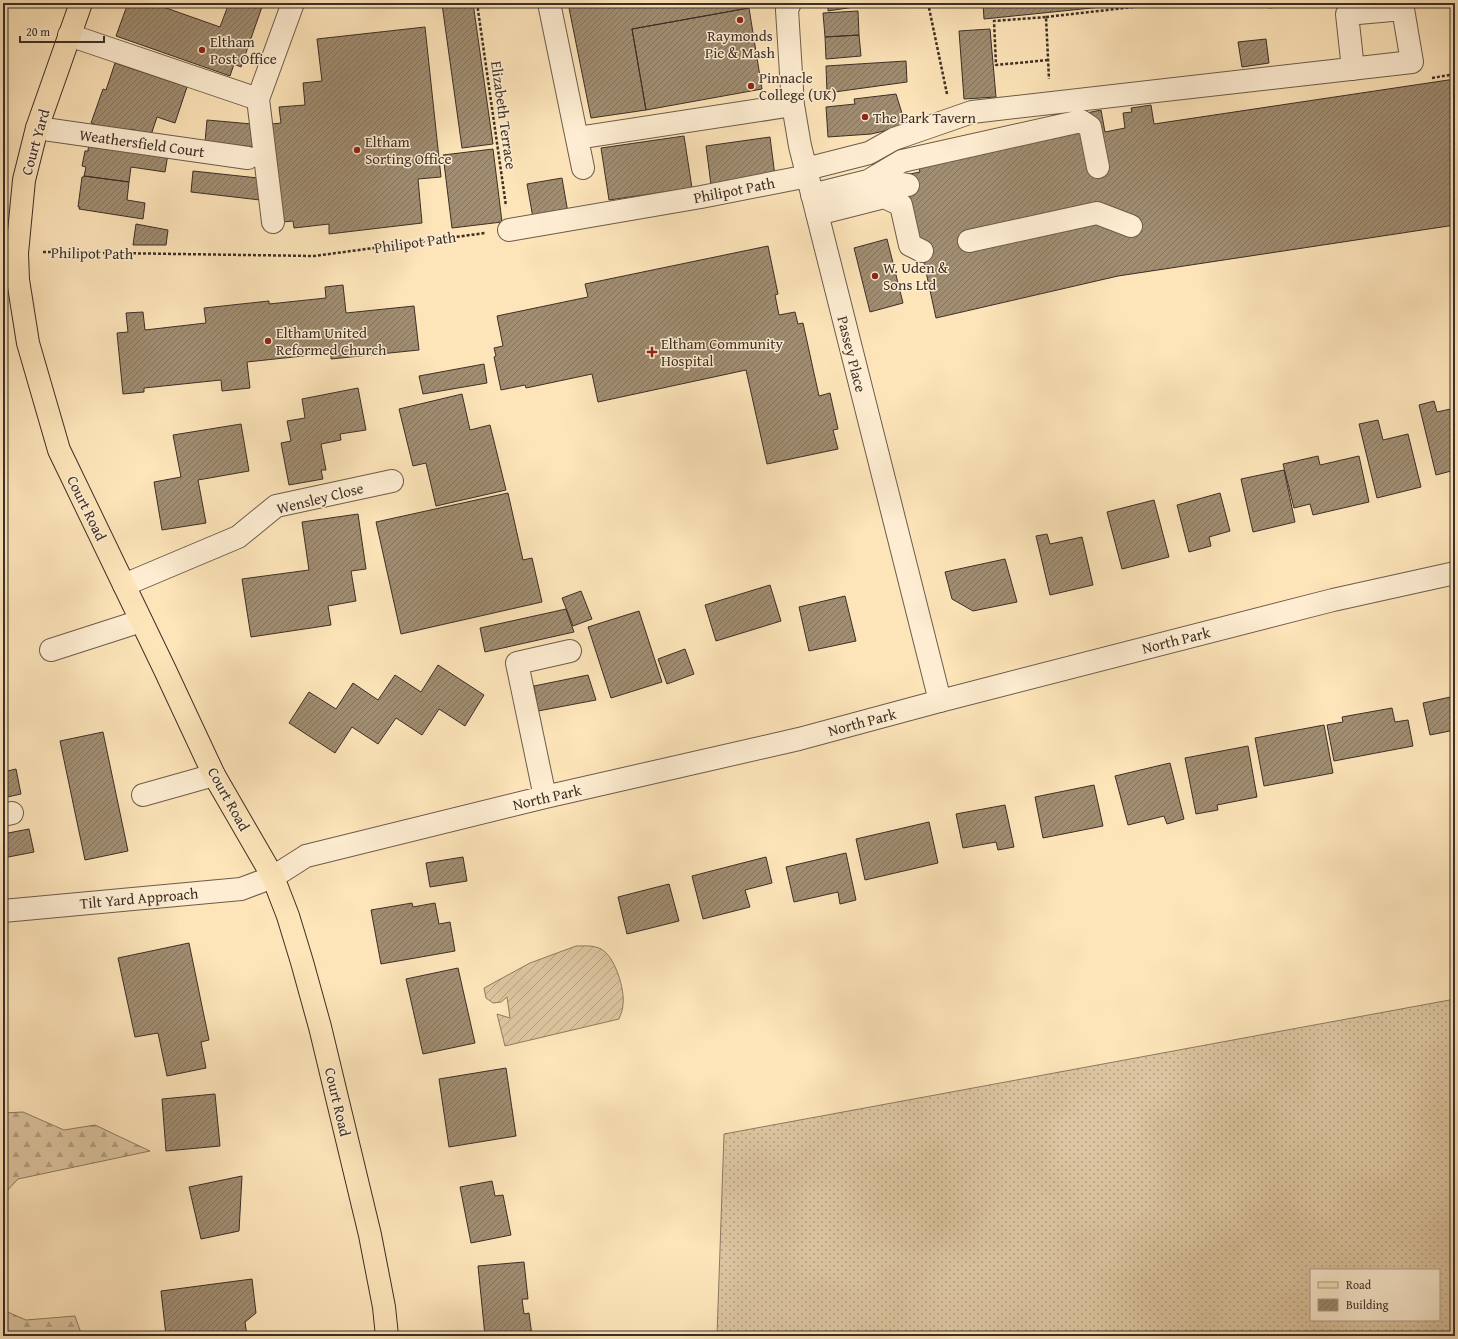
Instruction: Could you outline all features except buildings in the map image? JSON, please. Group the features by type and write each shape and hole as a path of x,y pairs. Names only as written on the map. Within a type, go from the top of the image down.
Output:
{"main road":[{"name":"Court Yard","path":"18,280 10,253 24,180 37,128 81,3"},
{"name":"Court Road","path":"18,280 28,343 59,450 214,775 273,876 288,916 320,1028 370,1235 384,1307 387,1336"}],"street":[{"path":"273,222 258,99 292,3"},
{"path":"550,3 583,168"},
{"name":"Passey Place","path":"790,3 787,10 793,105 800,146 940,701"},
{"path":"69,35 258,99"},
{"path":"811,189 894,139 972,112 1353,69"},
{"path":"577,138 793,105"},
{"path":"868,181 902,161 1081,121 1090,128 1098,167"},
{"name":"Weathersfield Court","path":"37,128 248,158"},
{"path":"811,189 880,180 908,185"},
{"path":"811,189 884,197 901,205 910,245 922,251"},
{"name":"Philipot Path","path":"509,230 700,197 811,189"},
{"path":"969,241 1097,212 1131,226"},
{"name":"Wensley Close","path":"124,585 238,537 276,506 392,481"},
{"name":"North Park","path":"273,876 306,856 546,797 799,739 940,701 1333,600 1455,573"},
{"path":"51,650 141,621"},
{"path":"546,797 517,663 570,651"},
{"path":"142,795 214,775"},
{"name":"Tilt Yard Approach","path":"3,911 241,889 273,876"}],"path":[{"name":"Elizabeth Terrace","path":"477,3 509,230"},
{"path":"928,3 947,94 946,116 951,119"},
{"path":"1048,60 996,65 994,21 1046,17 1168,3"},
{"path":"1046,17 1051,103"},
{"name":"Philipot Path","path":"10,253 64,252 314,256 509,230"}],"green space":[{"path":"576,946 589,946 601,949 611,959 621,982 623,1006 619,1019 505,1046 497,1014 510,1018 507,997 501,1002 493,1003 486,998 484,988 530,963"},
{"path":"1455,999 1455,1336 717,1336 724,1134"},
{"path":"23,1112 64,1130 95,1125 150,1151 18,1179 3,1195 3,1113"},
{"path":"3,1310 26,1320 75,1316 82,1336 3,1336"}],"place":[{"name":"Raymonds Pie & Mash","path":"740,20"},
{"name":"Eltham Post Office","path":"202,50"},
{"name":"Pinnacle College (UK)","path":"751,86"},
{"name":"The Park Tavern","path":"865,117"},
{"name":"Eltham Sorting Office","path":"357,150"},
{"name":"W. Uden & Sons Ltd","path":"875,276"},
{"name":"Eltham United Reformed Church","path":"268,341"},
{"name":"Eltham Community Hospital","path":"652,352"}]}
